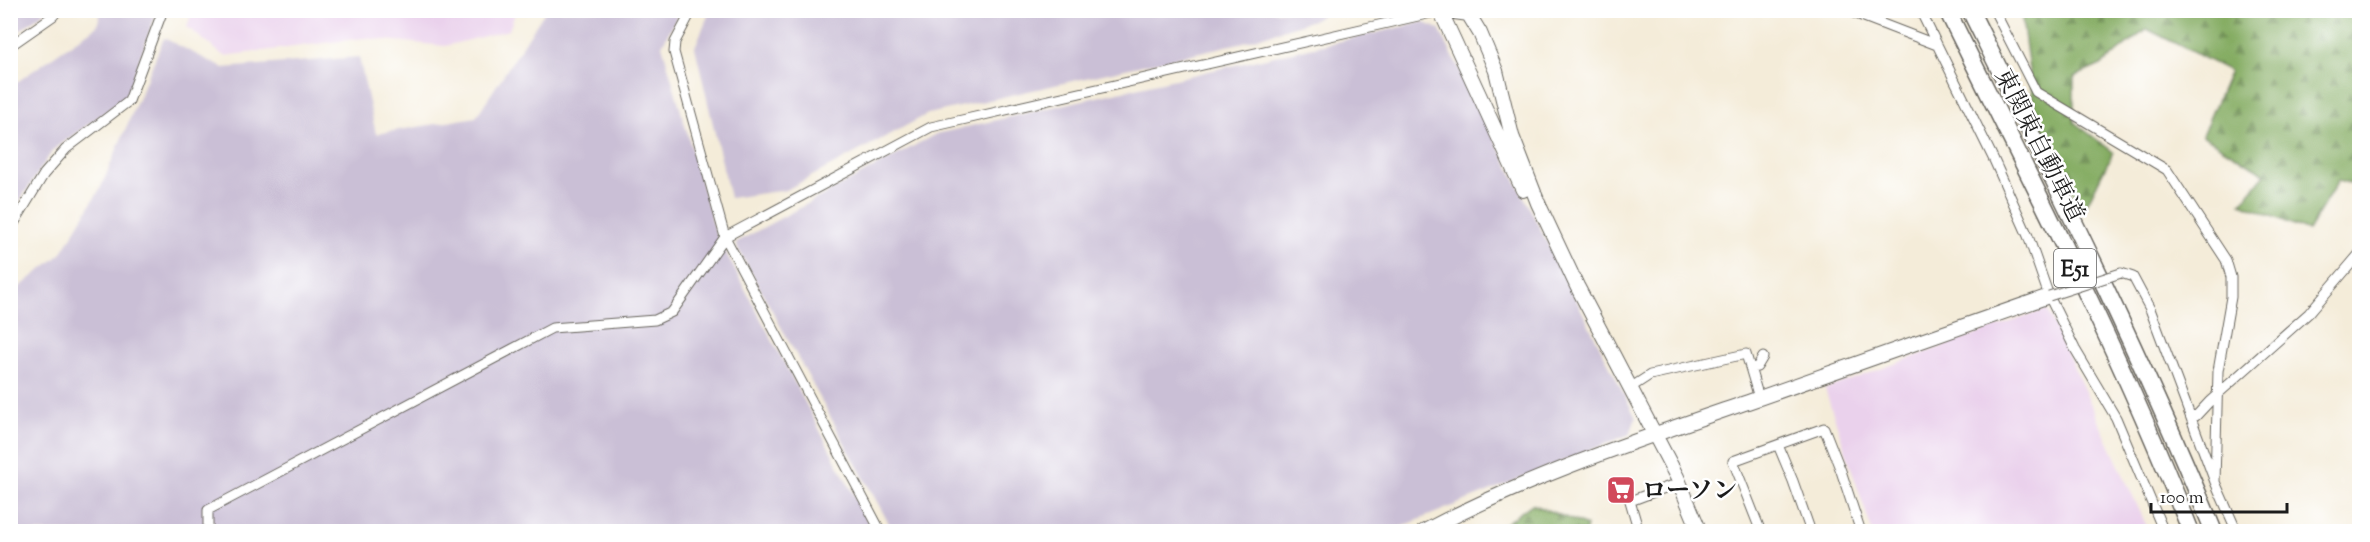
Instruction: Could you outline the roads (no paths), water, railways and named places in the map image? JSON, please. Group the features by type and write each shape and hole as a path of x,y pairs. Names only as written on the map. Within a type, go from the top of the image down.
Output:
{"highway":[{"name":"東関東自動車道","path":"1947,10 2075,268 2132,391 2191,531"},
{"name":"東関東自動車道","path":"1970,10 2094,261 2214,531"}],"street":[{"path":"10,46 58,10"},
{"path":"10,230 39,181 66,149 129,101 163,10"},
{"path":"692,10 675,42 674,52 725,237 881,531"},
{"path":"1846,10 1937,45"},
{"path":"1920,10 1994,160 2028,236 2049,296 2075,349 2116,418 2164,531"},
{"path":"1994,10 2036,92 2166,170 2226,260 2231,277 2231,297 2218,371 2215,482"},
{"path":"1440,11 1532,208 1563,269 1577,286"},
{"path":"208,531 208,510 552,328 655,320 664,317 672,312 725,237 931,127 1440,11 1467,12 1480,33 1496,71 1512,136 1522,164 1577,286 1677,477 1700,531"},
{"path":"2190,415 2196,416 2200,413 2309,313 2360,253"},
{"path":"1423,531 1465,509 1512,489 1654,435 2049,296 2121,273 2133,277 2139,286 2215,482 2237,531"},
{"path":"1630,388 1650,375 1746,354 1760,398"},
{"path":"1750,369 1756,367 1763,357"},
{"path":"1761,531 1733,461 1824,428 1861,531"},
{"path":"1778,445 1794,481 1811,531"},
{"path":"1639,531 1630,501 1670,486"}],"place":[{"name":"ローソン","path":"1621,490"}]}
